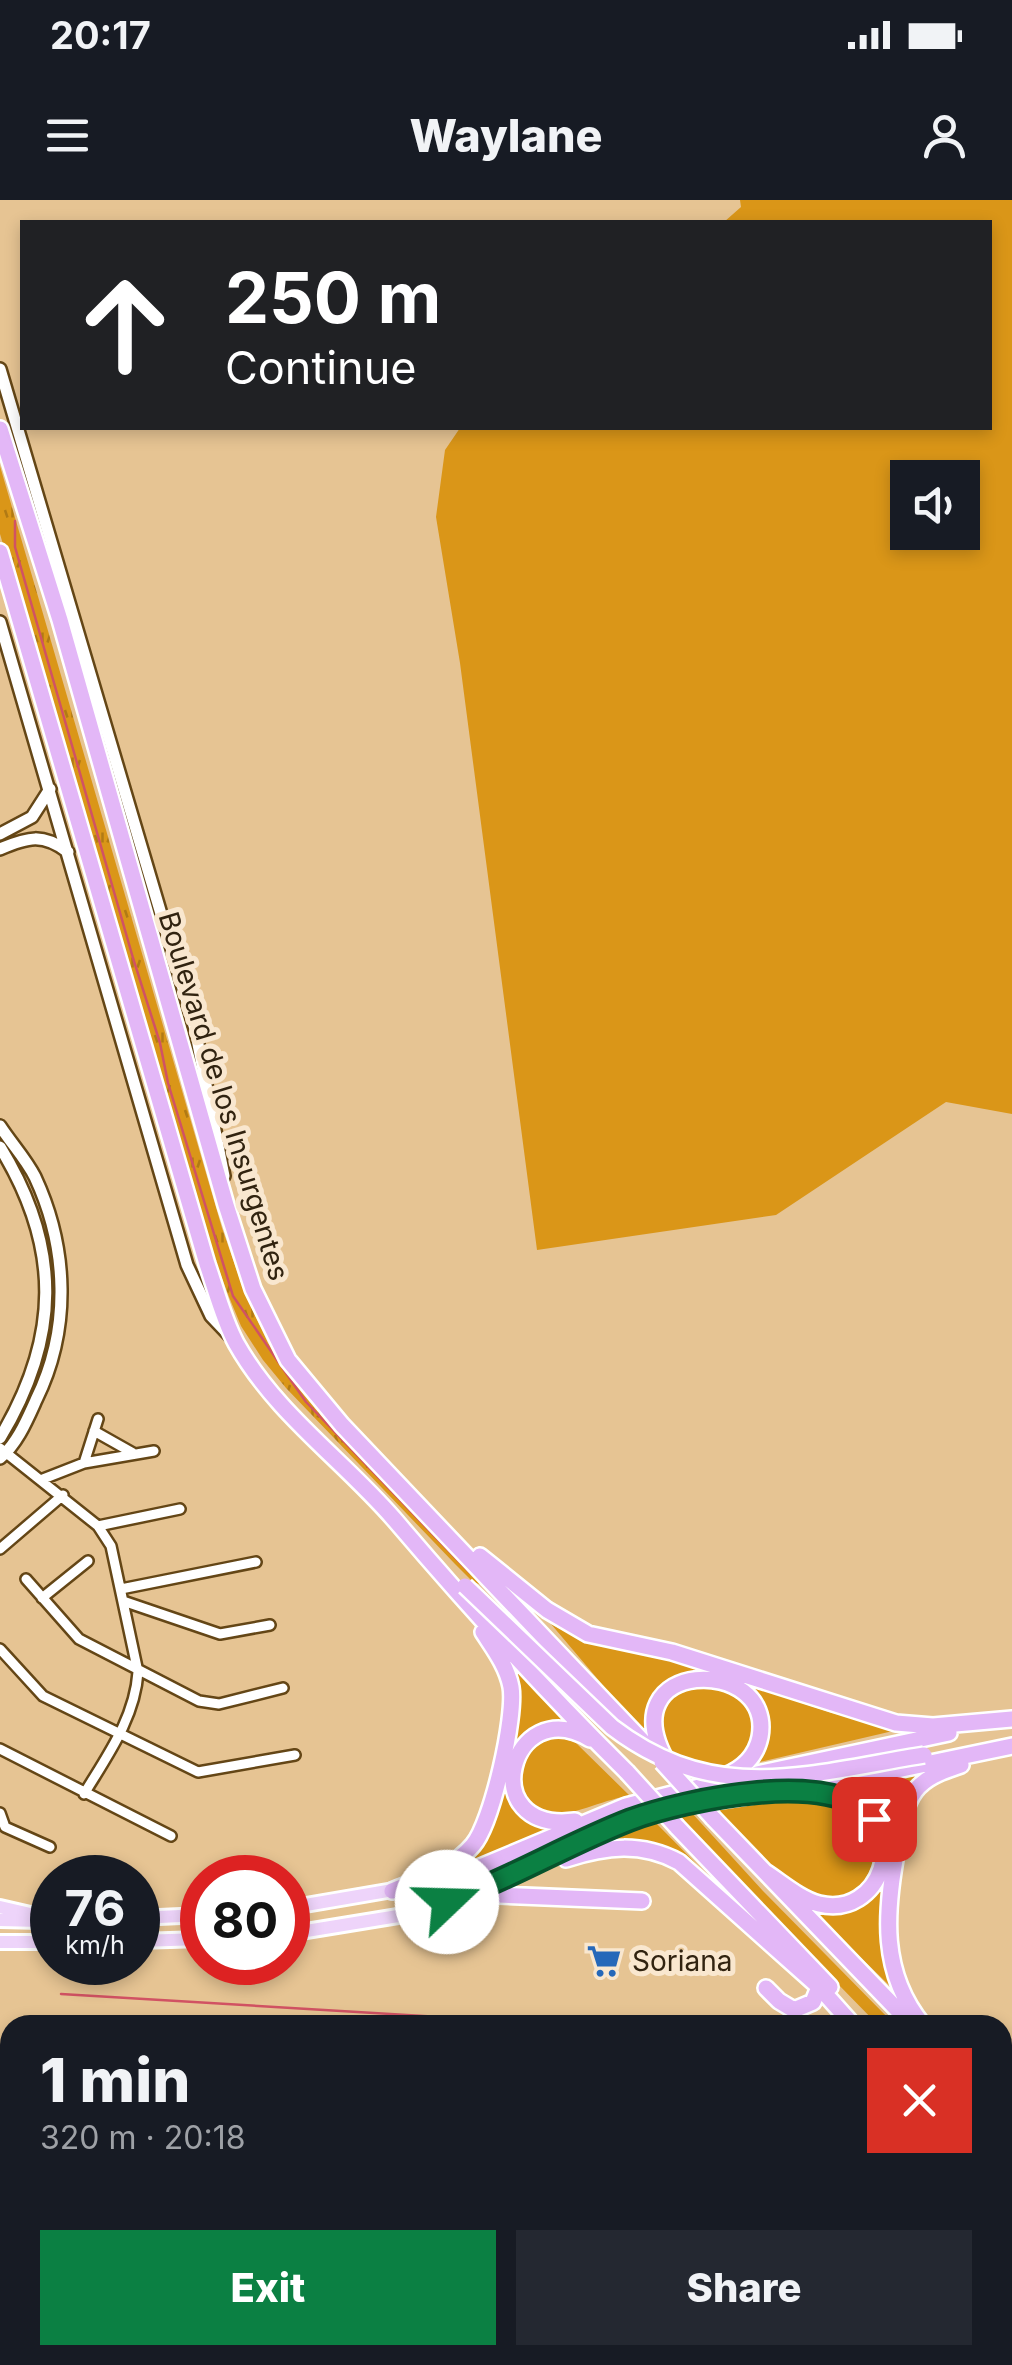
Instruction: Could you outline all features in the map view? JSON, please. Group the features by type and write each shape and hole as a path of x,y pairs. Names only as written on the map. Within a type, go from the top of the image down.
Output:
{"highway":[{"name":"Boulevard de los Insurgentes","path":"0,429 66,638 226,1204 253,1289 288,1360 342,1424 902,2015"},
{"path":"0,552 207,1264 236,1342 295,1418 391,1516 612,1727 680,1768 718,1777 766,1778 1012,1744"},
{"path":"416,1501 510,1582 588,1634 672,1652 896,1723 933,1726 1012,1720"},
{"path":"391,1516 483,1632 506,1672 512,1696 490,1811 479,1838 452,1864 392,1891"},
{"path":"447,1584 856,2015"},
{"path":"656,1751 655,1715 660,1700 674,1686 688,1679 708,1678 744,1694 760,1723 756,1750 738,1770 697,1786"},
{"path":"439,1880 466,1873 626,1806 697,1786 1012,1720"},
{"path":"594,1818 553,1823 532,1816 513,1788 515,1760 532,1738 557,1729 584,1736 611,1756"},
{"path":"493,1885 632,1819 696,1802 780,1791 1012,1744"},
{"path":"918,2015 898,1983 888,1937 888,1898 905,1810 912,1795 928,1778 1012,1744"},
{"path":"765,1872 808,1900 833,1905 863,1895 877,1881 884,1866 882,1834 864,1808 839,1796 780,1791"},
{"path":"447,1902 591,1851 623,1847 653,1851 689,1868 819,1987 844,2015"},
{"path":"471,1893 642,1902"},
{"path":"766,1988 794,2010 813,2002 819,1987"}],"main road":[{"path":"310,1904 439,1880"},
{"path":"310,1930 398,1916 447,1902"},
{"path":"0,1908 30,1915"},
{"path":"0,1920 30,1920"},
{"path":"0,1942 30,1942"}],"street":[{"path":"0,369 196,1029 218,1138 226,1204"},
{"path":"0,622 187,1265 211,1316 236,1342"},
{"path":"0,834 32,817 50,789"},
{"path":"0,848 40,836 68,852"},
{"path":"0,1126 34,1174 60,1254 62,1282 61,1310 48,1375 26,1423 2,1453 63,1494 98,1526 111,1546 138,1672 132,1708 84,1794"},
{"path":"0,1147 30,1205 44,1253 48,1288 48,1307 34,1372 0,1438"},
{"path":"84,1464 98,1420"},
{"path":"94,1431 133,1453"},
{"path":"43,1479 84,1464 154,1451"},
{"path":"0,1549 63,1494"},
{"path":"98,1526 180,1510"},
{"path":"42,1598 88,1561"},
{"path":"121,1589 256,1562"},
{"path":"26,1580 78,1639 199,1701 219,1704 283,1688"},
{"path":"123,1601 220,1634 270,1625"},
{"path":"0,1649 43,1696 198,1772 295,1755"},
{"path":"0,1750 171,1836"},
{"path":"0,1814 5,1827 50,1847"}],"green space":[{"path":"740,200 1012,200 1012,1114 946,1102 776,1215 537,1250 460,663 436,517 445,450 459,430 992,430 992,220 726,220 741,207"},
{"path":"0,466 222,1228 244,1291 268,1343 312,1403 485,1586 473,1582 286,1388 241,1326 192,1198 0,534"},
{"path":"551,1624 581,1640 654,1655 714,1674 683,1676 662,1688 650,1711 651,1742"},
{"path":"499,1643 573,1728 521,1739 511,1754 515,1722"},
{"path":"730,1679 893,1731 755,1763 763,1749 767,1726 758,1708"},
{"path":"705,1683 741,1696 752,1714 755,1732 750,1751 728,1769 676,1760 661,1732 660,1710 666,1701"},
{"path":"557,1737 575,1742 630,1796 562,1814 542,1813 532,1806 523,1798 519,1764 537,1741"},
{"path":"505,1772 511,1798 521,1814 528,1820 563,1827 546,1830 511,1845 498,1856 452,1872 485,1841 496,1816"},
{"path":"926,1772 910,1784 899,1807 880,1902 880,1946 894,1990 811,1909 869,1893 884,1830 839,1791"},
{"path":"825,1800 851,1810 866,1825 873,1844 872,1863 864,1881 850,1894 832,1900 809,1897 786,1882 714,1806"},
{"path":"691,1812 885,2015 868,2015 673,1815"},
{"path":"654,1821 741,1913 640,1842 614,1840 583,1845"}],"waterway":[{"path":"15,521 15,547 233,1296 306,1402 470,1573"},
{"path":"61,1994 407,2015"}],"place":[{"name":"Soriana","path":"604,1961"}],"route":[{"path":"447,1902 493,1885 632,1819 696,1802 780,1791 829,1795 856,1802 874,1819"}]}
